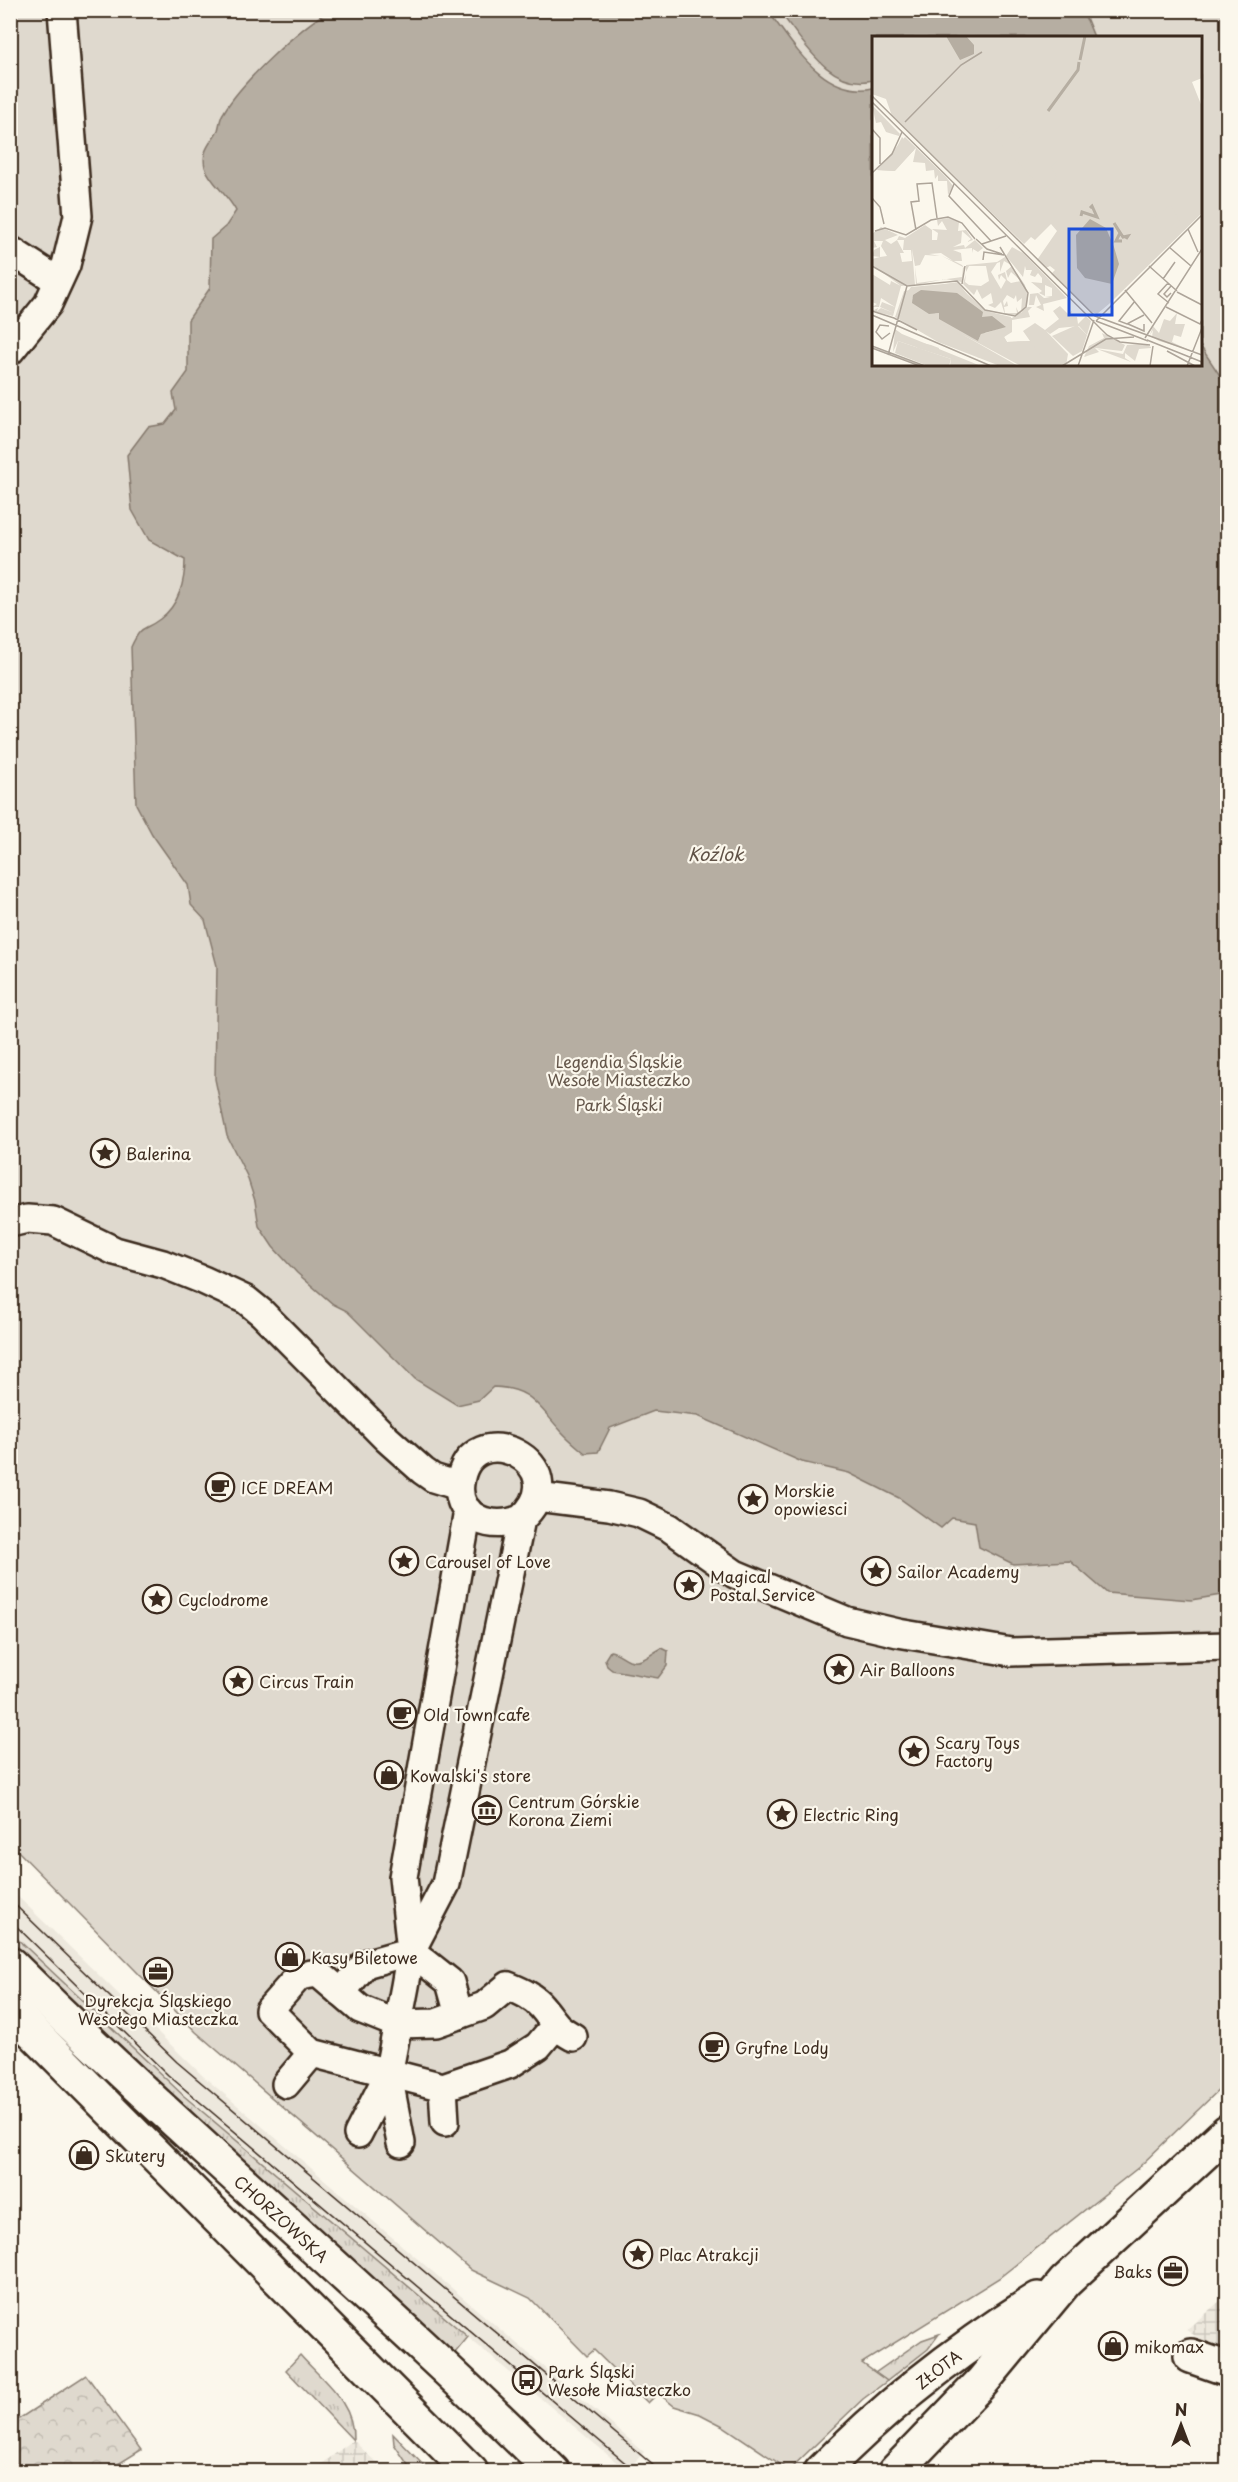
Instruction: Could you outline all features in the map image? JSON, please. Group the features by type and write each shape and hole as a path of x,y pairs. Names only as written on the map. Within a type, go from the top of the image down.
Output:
{"main road":[{"name":"CHORZOWSKA","path":"10,1964 134,2085 454,2374 553,2472"},
{"path":"10,2009 471,2472"},
{"name":"ZŁOTA","path":"895,2472 981,2382 1065,2282 1227,2131"},
{"name":"ZŁOTA","path":"821,2472 877,2419 970,2342 1065,2282"},
{"path":"1191,2356 1227,2369"}],"street":[{"path":"10,351 48,304 66,265 78,216 62,10"},
{"path":"10,250 58,281"},
{"path":"10,1223 27,1219 53,1221 115,1251 163,1264 246,1300 262,1313 387,1439 416,1465 464,1498 487,1524 499,1526 529,1508 609,1506 639,1513 670,1528 735,1574 848,1620 898,1633 1011,1652 1227,1646"},
{"path":"358,2134 388,2074 411,1951 446,1884 529,1508 538,1484 535,1471 522,1455 504,1447 478,1452 468,1461 462,1473 464,1498 403,1877 411,1951 450,1982 459,2015"},
{"path":"341,1994 365,1964 411,1951"},
{"path":"318,1973 360,2009 397,2024 436,2023 484,2006 508,1986 527,1995 542,2006 564,2032 538,2046 513,2073 443,2087 312,2053 269,2010 299,1976 318,1973"},
{"path":"286,2084 312,2053"},
{"path":"388,2074 400,2143"},
{"path":"443,2087 445,2122"}],"shaded area":[{"path":"10,1889 203,2076 644,2452 627,2471 261,2163 101,2020 11,1932"},
{"path":"1227,2295 1227,2355 1186,2330"},
{"path":"353,2440 385,2471 313,2471"}],"green space":[{"name":"Park Śląski","path":"11,11 1227,11 1227,2082 1139,2167 999,2278 862,2363 887,2381 863,2399 789,2470 723,2426 700,2414 674,2406 658,2393 648,2403 594,2350 587,2356 530,2298 471,2270 196,2032 11,1844"},
{"path":"10,1932 184,2096 468,2337 455,2353 116,2045 11,1941"},
{"path":"939,2334 928,2349 887,2381 875,2373 922,2340"},
{"path":"300,2355 336,2393 343,2404 349,2415 353,2440 286,2370"},
{"path":"86,2375 141,2450 107,2471 11,2471 11,2424"},
{"path":"393,2434 429,2471 412,2471 394,2444"}],"water":[{"name":"Koźlok","path":"329,11 768,11 799,53 825,77 839,85 855,89 872,88 872,366 1202,366 1202,348 1227,386 1227,1594 1191,1600 1107,1593 1070,1561 1013,1564 979,1547 975,1522 952,1518 941,1528 899,1498 849,1473 802,1462 698,1416 654,1411 610,1428 598,1452 585,1453 533,1400 517,1391 493,1387 479,1400 457,1405 415,1379 347,1311 333,1304 297,1273 273,1247 259,1226 255,1201 247,1176 227,1136 215,1079 217,966 205,920 191,905 188,885 152,834 136,804 131,647 141,631 160,619 172,607 180,592 185,560 149,540 132,510 127,455 148,427 165,424 176,410 173,393 188,372 188,320 210,288 211,239 226,226 236,211 207,172 204,156 207,147 218,130 223,114 243,86 287,43"},
{"path":"779,11 1078,11 1087,20 1094,36 872,36 872,80 857,81 843,78 830,70 807,48"},
{"path":"662,1648 668,1651 667,1666 658,1678 612,1670 607,1666 605,1659 610,1651 629,1660 638,1661"}],"tram line":[{"path":"10,1900 177,2062 661,2472"},
{"path":"10,1920 168,2075 636,2472"}],"place":[{"name":"Balerina","path":"105,1153"},
{"name":"ICE DREAM","path":"220,1487"},
{"name":"Morskie opowiesci","path":"753,1499"},
{"name":"Carousel of Love","path":"404,1561"},
{"name":"Sailor Academy","path":"876,1571"},
{"name":"Magical Postal Service","path":"689,1585"},
{"name":"Cyclodrome","path":"157,1599"},
{"name":"Air Balloons","path":"839,1669"},
{"name":"Circus Train","path":"238,1681"},
{"name":"Old Town cafe","path":"402,1714"},
{"name":"Scary Toys Factory","path":"914,1751"},
{"name":"Kowalski's store","path":"389,1775"},
{"name":"Centrum Górskie Korona Ziemi","path":"487,1810"},
{"name":"Electric Ring","path":"782,1814"},
{"name":"Kasy Biletowe","path":"290,1957"},
{"name":"Dyrekcja Śląskiego Wesołego Miasteczka","path":"158,1972"},
{"name":"Gryfne Lody","path":"714,2047"},
{"name":"Skutery","path":"84,2155"},
{"name":"Plac Atrakcji","path":"638,2254"},
{"name":"Baks","path":"1173,2271"},
{"name":"mikomax","path":"1113,2346"},
{"name":"Park Śląski Wesołe Miasteczko","path":"527,2380"}],"park label":[{"name":"Legendia Śląskie Wesołe Miasteczko","path":"619,1070"}]}
